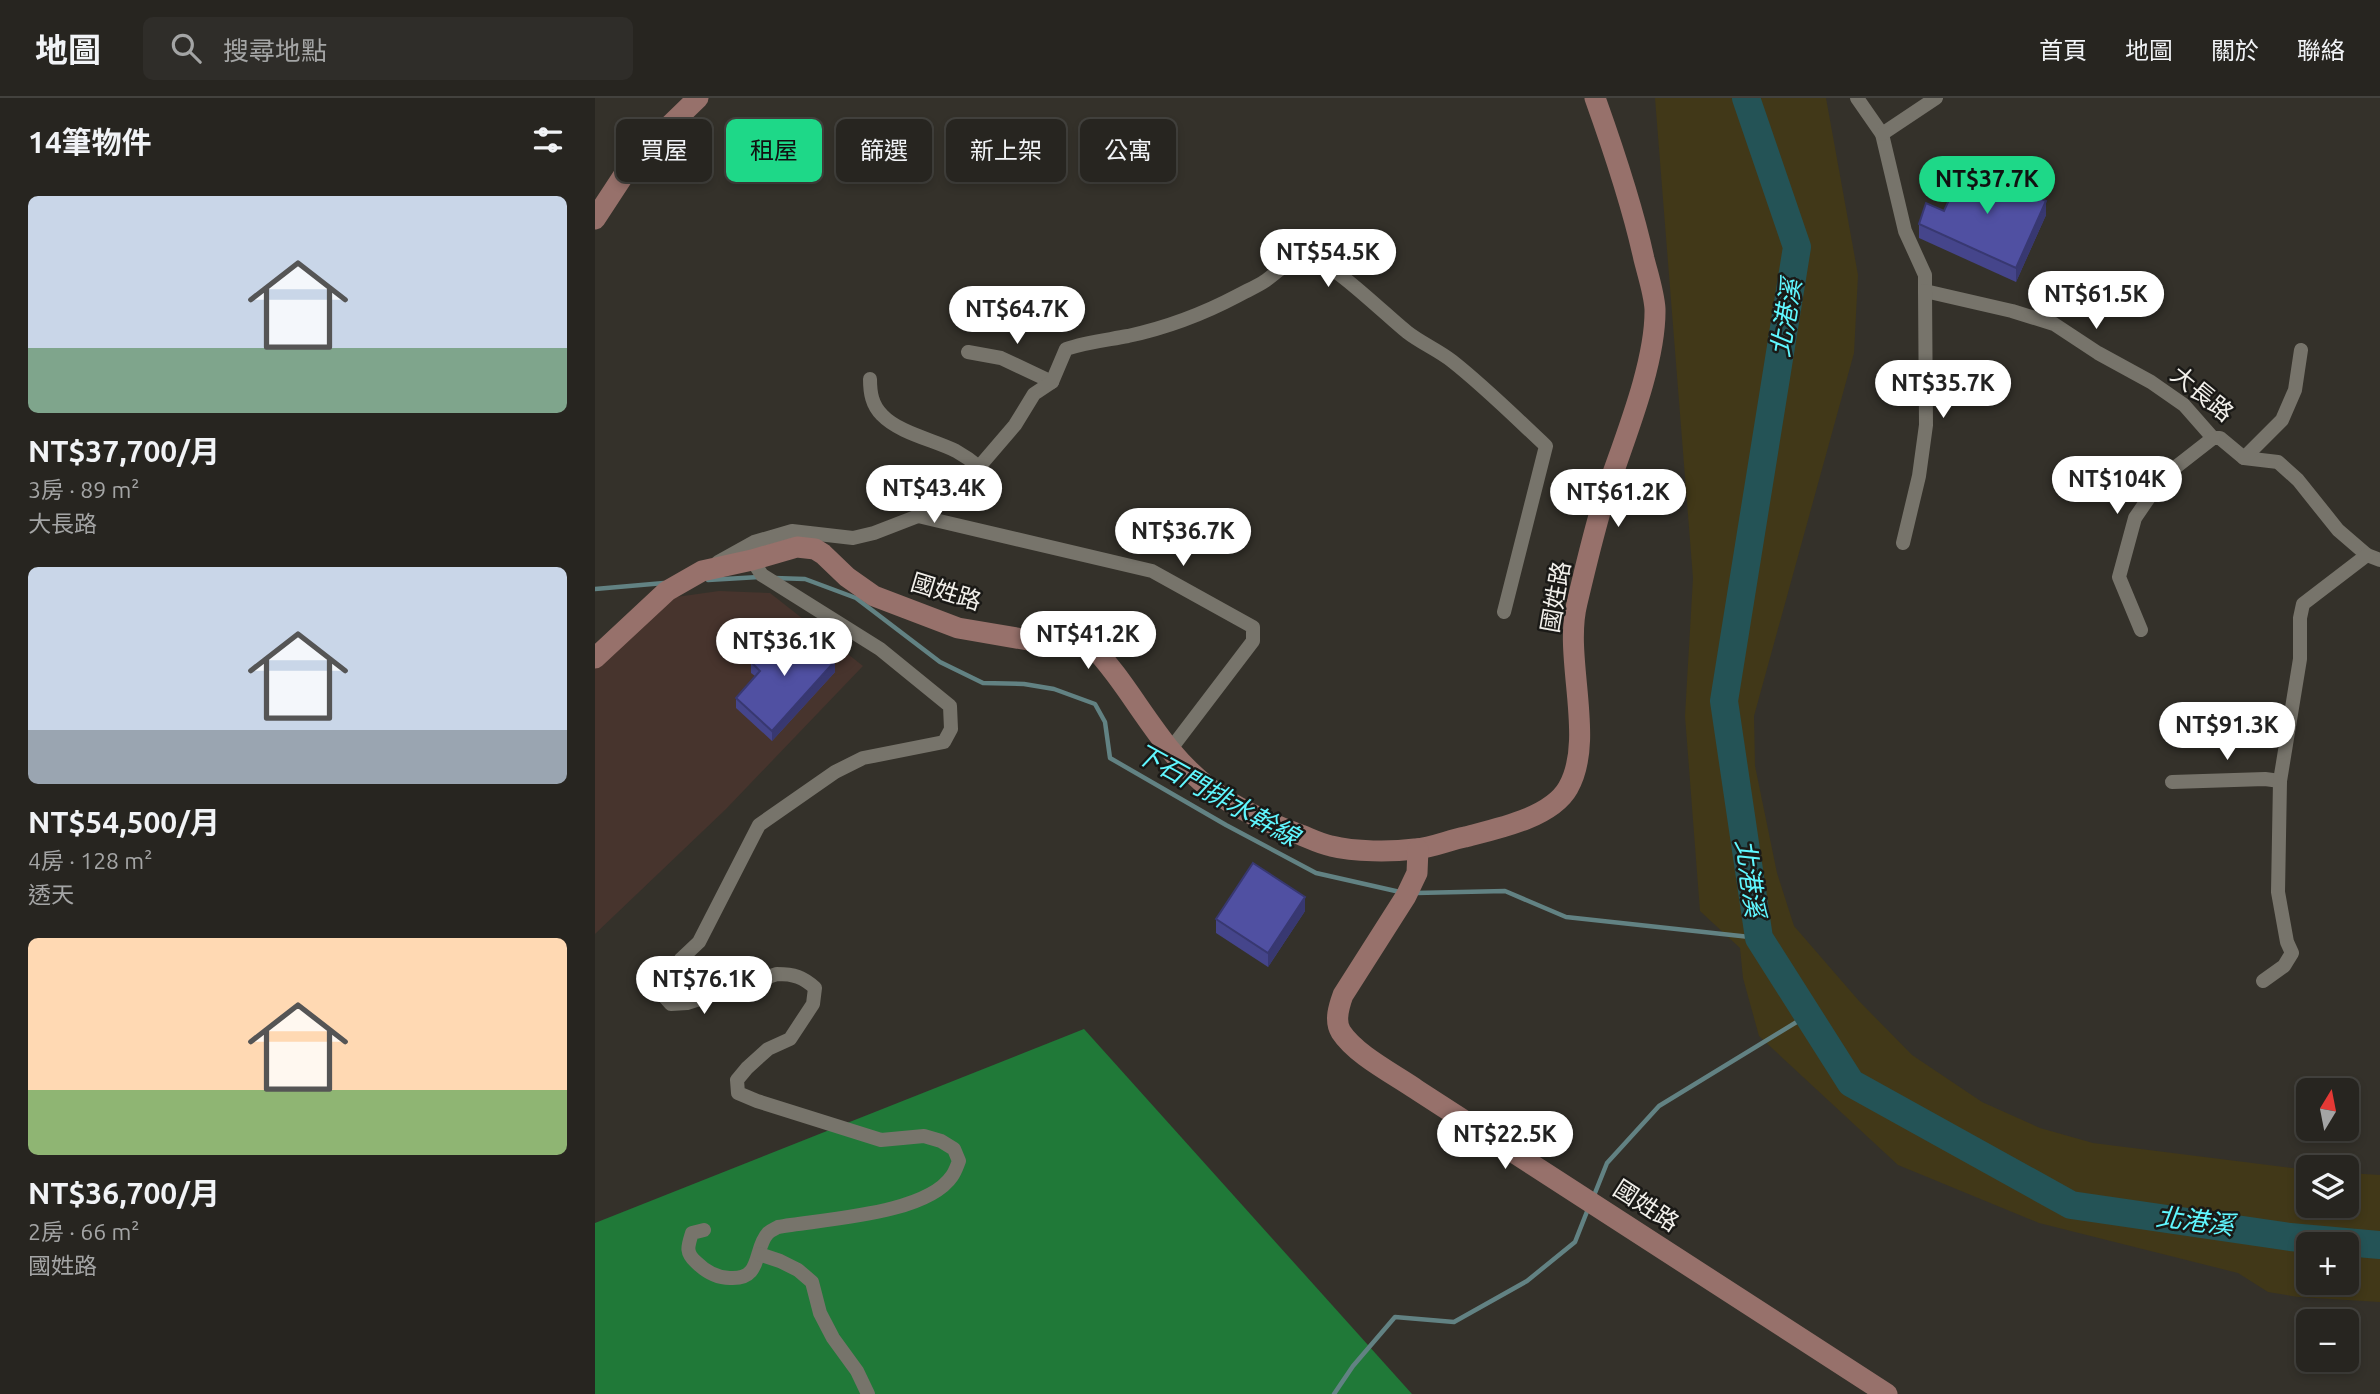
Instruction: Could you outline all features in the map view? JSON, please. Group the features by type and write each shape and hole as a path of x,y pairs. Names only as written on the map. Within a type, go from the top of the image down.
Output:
{"street":[{"path":"595,219 633,161 698,98"},
{"name":"國姓路","path":"595,659 667,591 702,571 797,547 815,549 874,596 958,628 1040,642 1090,644 1108,662 1185,767 1229,804 1272,825 1333,847 1418,849 1532,817 1558,801 1568,788 1577,760 1579,714 1573,665 1575,611 1602,506 1654,333 1655,306 1637,226 1616,155 1595,98"},
{"path":"1857,98 1882,134 1905,230 1925,275 1926,425 1919,476 1903,543"},
{"path":"1882,134 1936,98"},
{"path":"918,516 935,495 979,467 1015,425 1034,394 1052,382 1066,349 1090,341 1128,336 1180,321 1217,306 1263,282 1295,260 1310,257 1322,263 1410,334 1449,359 1496,398 1546,446 1504,612"},
{"name":"大長路","path":"1925,291 2012,311 2054,324 2173,397 2184,405 2213,438 2220,438 2244,458 2278,462 2298,480 2338,530 2373,558"},
{"path":"2244,458 2282,420 2295,390 2301,350"},
{"path":"968,352 1001,358 1052,382"},
{"path":"870,379 874,405 883,416 917,435 956,451 979,467"},
{"path":"2141,630 2119,577 2135,518 2163,477 2213,438"},
{"path":"702,571 754,542 792,531 853,538 918,516 1152,571 1253,628 1253,641 1170,750"},
{"path":"2263,981 2284,966 2292,953 2287,942 2279,891 2280,781 2300,659 2299,618 2303,604 2373,558"},
{"path":"704,1230 692,1233 687,1248 688,1255 701,1267 720,1278 740,1279 752,1270 768,1233 778,1227 875,1213 910,1204 928,1196 952,1176 959,1161 954,1149 941,1141 924,1136 881,1140 738,1093 737,1080 747,1068 768,1049 790,1039 805,1018 813,1004 815,988 805,979 792,974 777,974 687,1003 671,1004 663,995 665,984 681,959 699,942 759,825 835,772 863,758 944,742 951,729 950,706 929,687 880,649 762,575 753,560"},
{"path":"2172,782 2265,779 2280,781"},
{"name":"國姓路","path":"1418,849 1417,873 1406,896 1343,995 1337,1010 1339,1031 1359,1051 1417,1090 1887,1394"},
{"path":"759,1254 789,1266 812,1282 820,1313 833,1338 857,1371 868,1394"}],"shaded area":[{"path":"719,591 770,593 863,666 726,809 595,934 595,668 669,598"}],"green space":[{"path":"1084,1029 1412,1394 595,1394 595,1223"}],"sand":[{"name":"北港溪","path":"1655,98 1826,98 1858,275 1854,353 1754,716 1755,766 1777,873 1794,926 1859,1001 1912,1055 1982,1102 2040,1128 2093,1143 2296,1168 2296,1218 2359,1218 2359,1174 2380,1175 2380,1302 2298,1297 2268,1292 2238,1273 2039,1223 1898,1165 1759,1036 1743,978 1740,948 1700,911 1685,716 1693,578"}],"building":[{"path":"1965,165 2046,201 2016,268 1919,224 1926,203 1944,211"},
{"path":"798,628 835,661 772,731 736,698 760,671 751,662 771,641 779,649"},
{"path":"1253,863 1305,897 1268,953 1216,919"}],"waterway":[{"name":"北港溪","path":"1746,98 1797,247 1724,701 1759,938 1851,1083 2071,1205 2290,1237 2380,1245"},
{"name":"下石門排水幹線","path":"708,580 759,577"},
{"name":"下石門排水幹線","path":"774,578 805,579 856,598 940,662 983,683 1024,684 1054,689 1095,704 1105,722 1110,758 1316,873 1400,892"},
{"name":"下石門排水幹線","path":"595,589 664,583"},
{"name":"下石門排水幹線","path":"1416,893 1505,891 1566,917 1759,938"},
{"path":"1593,1198 1607,1163 1659,1106 1808,1015"},
{"path":"1334,1394 1353,1366 1395,1317 1454,1322 1527,1281 1575,1242 1588,1209"}]}
